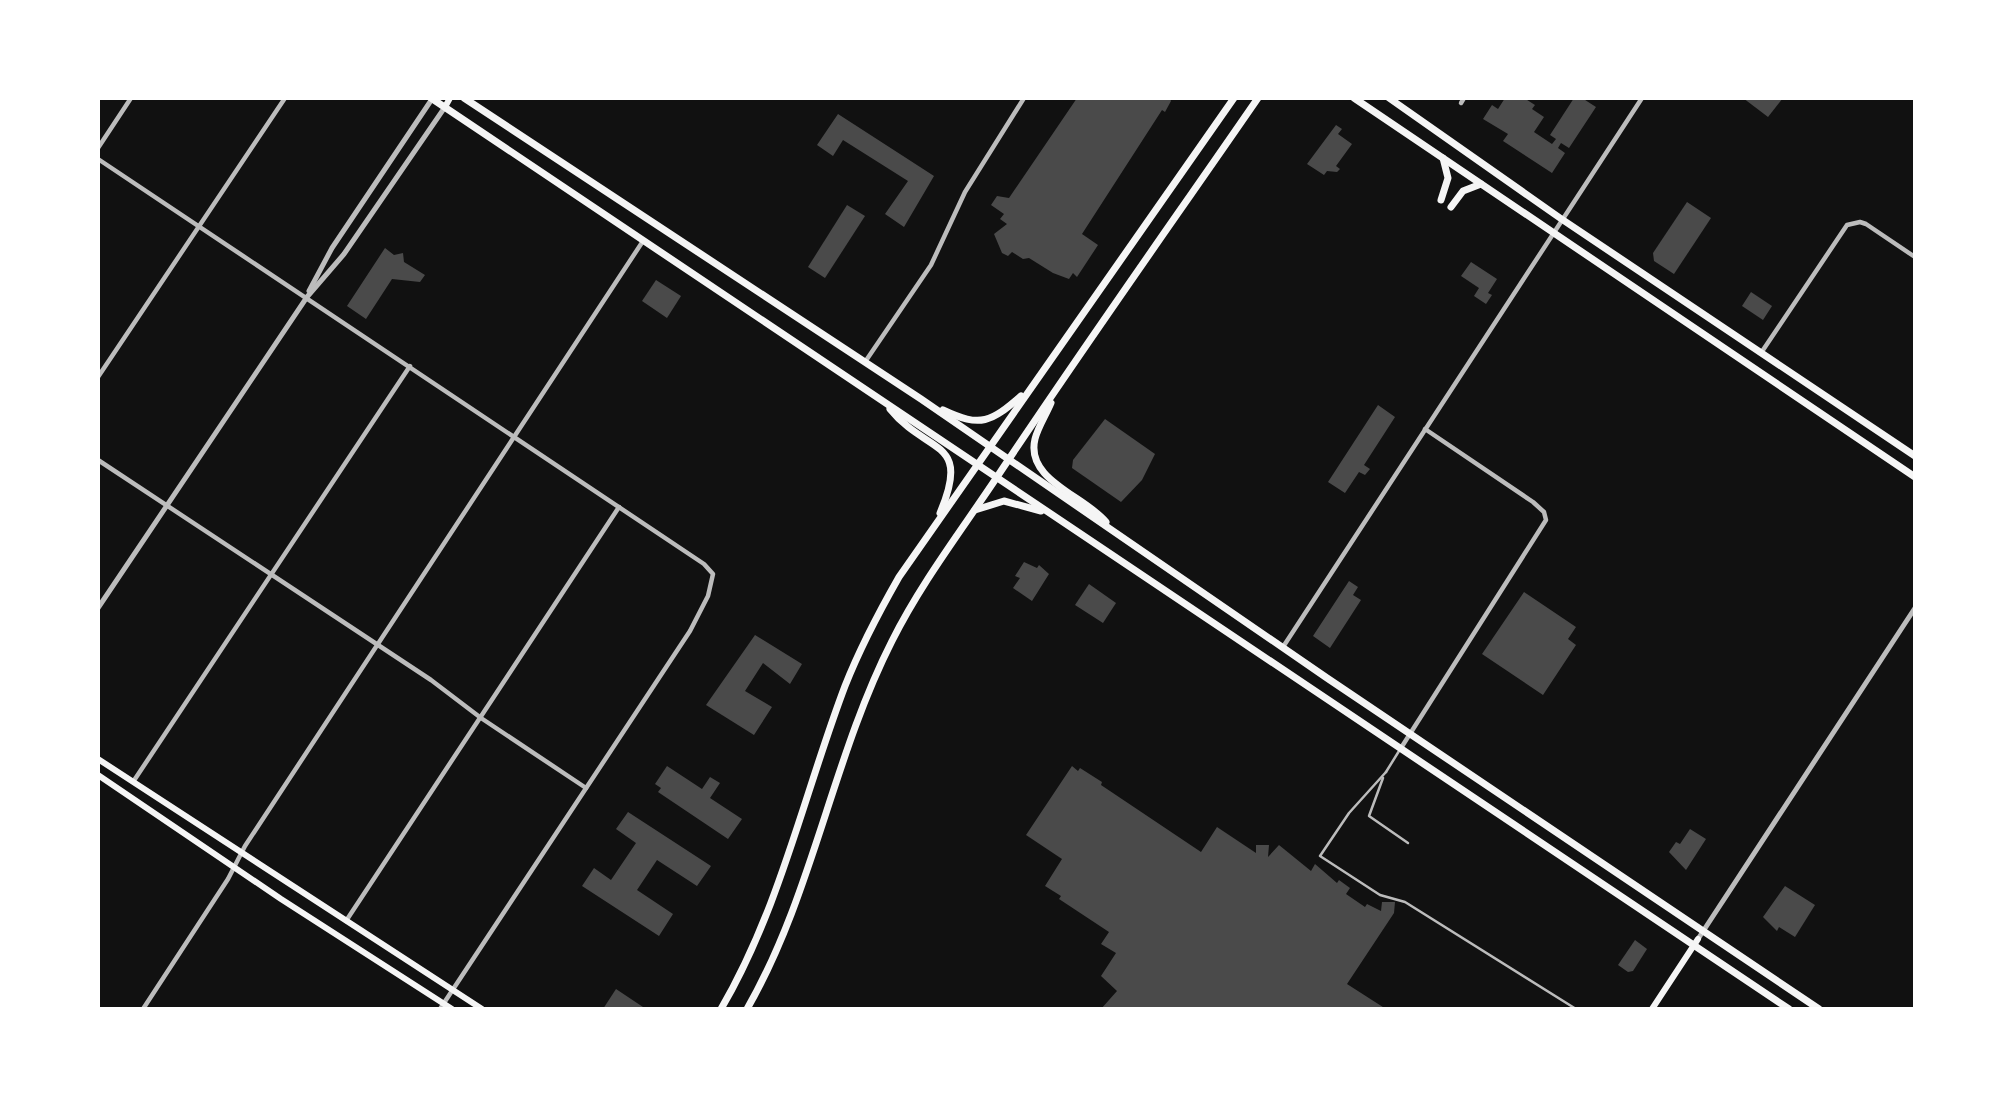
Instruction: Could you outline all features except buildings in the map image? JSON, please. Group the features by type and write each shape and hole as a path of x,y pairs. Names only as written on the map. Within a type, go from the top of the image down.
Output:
{"highway":[{"path":"432,98 1401,748 1698,939 1819,1009"},
{"path":"464,98 921,399 1114,530 1410,734 1698,939 1789,1009"},
{"path":"722,1009 745,968 772,903 857,659 899,576 1234,98"},
{"path":"747,1009 763,980 794,908 878,669 921,590 1058,386 1258,98"},
{"path":"1252,107 1267,98"},
{"path":"1354,98 1915,477"},
{"path":"1389,98 1560,218 1915,456"},
{"path":"1441,200 1448,178 1442,158"},
{"path":"1451,207 1463,191 1481,184"},
{"path":"1058,386 1036,434 1036,462 1047,476 1095,509 1114,530"},
{"path":"921,399 962,419 983,421 999,415 1030,388"},
{"path":"885,403 901,422 937,446 951,463 951,487 934,527"},
{"path":"975,510 1013,502 1049,513"}],"main road":[{"path":"444,107 450,98"},
{"path":"98,759 345,923 482,1009"},
{"path":"98,775 442,1007 452,1009"},
{"path":"1652,1009 1698,939"}],"street":[{"path":"98,148 131,98"},
{"path":"98,377 285,98"},
{"path":"307,297 332,248 432,98"},
{"path":"865,362 931,265 965,192 1024,98"},
{"path":"1282,648 1560,218 1642,98"},
{"path":"98,608 307,297 344,254 444,107"},
{"path":"98,159 410,366 713,573 708,596 695,623 442,1007"},
{"path":"1761,354 1847,225 1860,222 1866,224 1915,257"},
{"path":"143,1009 234,868 241,852 644,240"},
{"path":"133,782 410,366"},
{"path":"1401,748 1542,530 1546,515 1533,502 1424,429"},
{"path":"98,460 586,788"},
{"path":"345,923 619,507"},
{"path":"1698,939 1915,608"}],"lane":[{"path":"1401,748 1386,772 1349,813 1320,856 1380,895 1405,902 1576,1009"},
{"path":"1386,772 1369,816 1408,843"}]}
